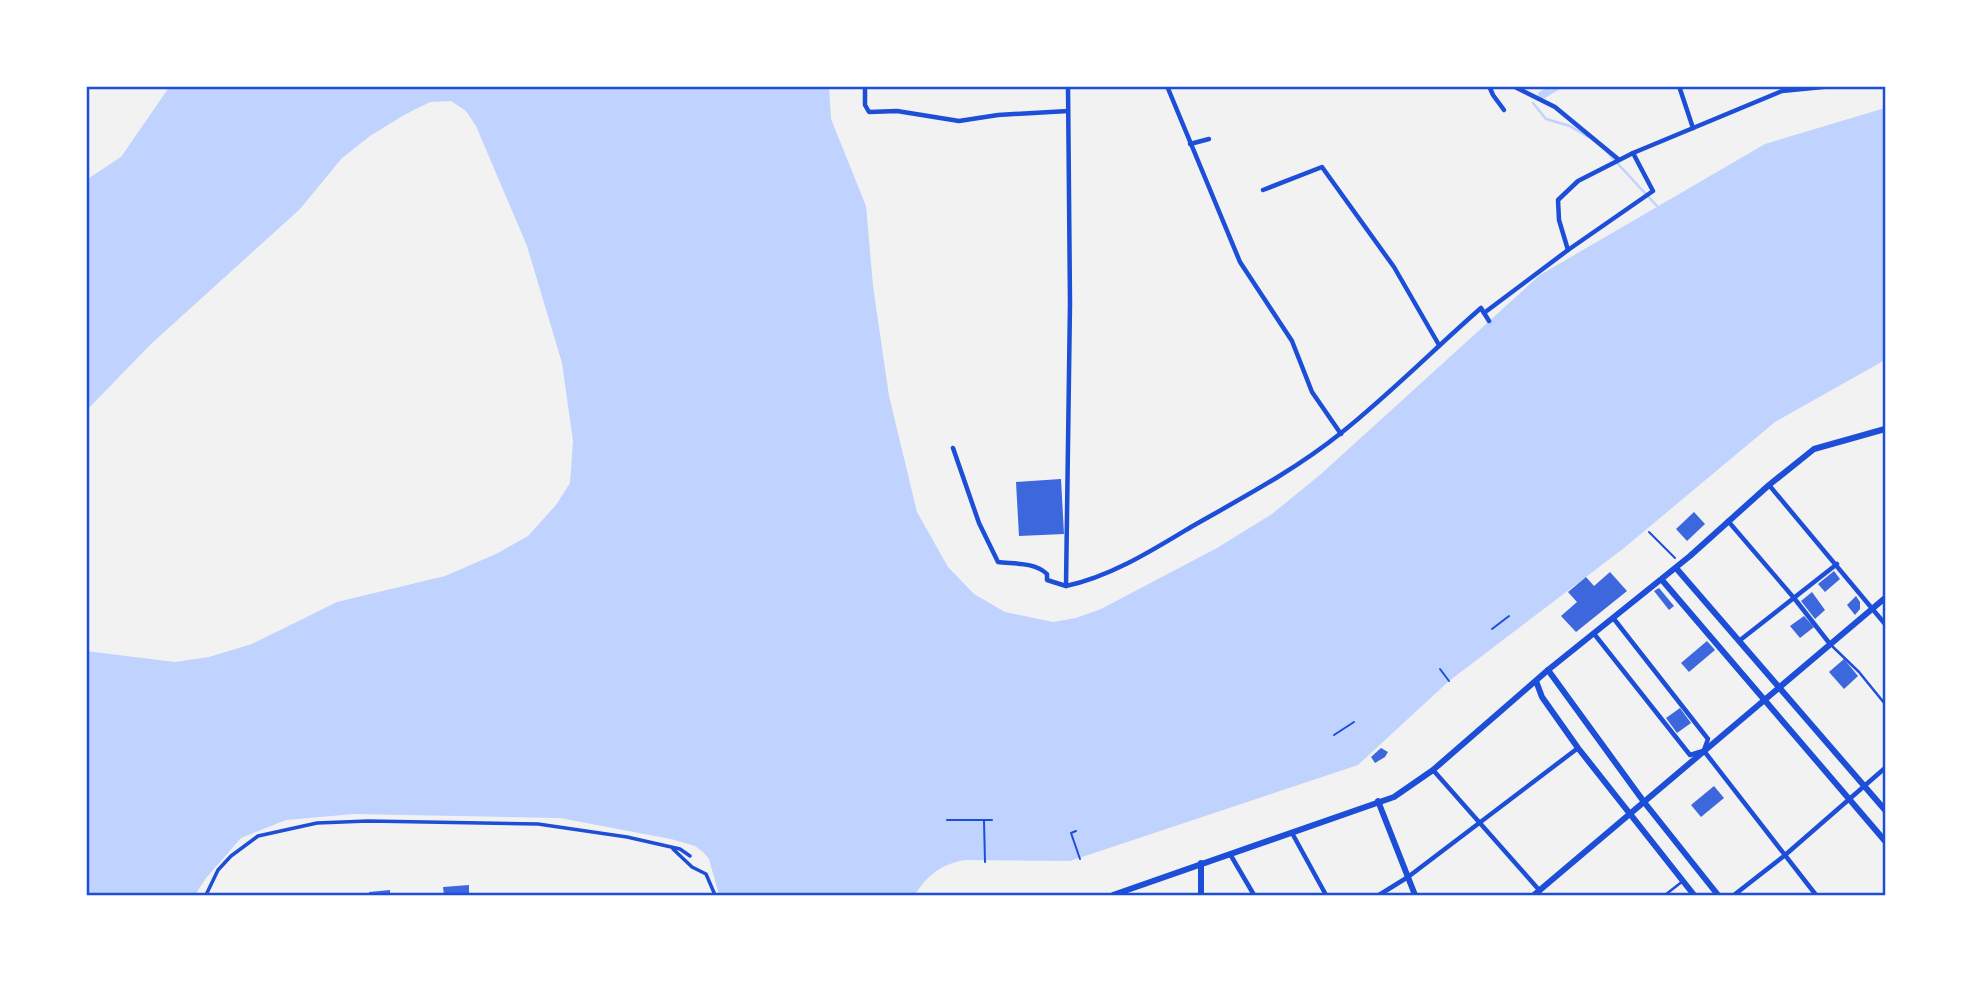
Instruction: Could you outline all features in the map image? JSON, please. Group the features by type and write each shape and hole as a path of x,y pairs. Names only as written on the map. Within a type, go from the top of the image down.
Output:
{"street":[{"path":"865,86 865,105 869,112 897,111 959,121 998,115 1068,111"},
{"path":"1066,586 1070,303 1068,86"},
{"path":"1167,86 1240,262 1292,341 1312,392 1341,433"},
{"path":"1489,86 1504,110"},
{"path":"1513,86 1560,111 1615,160"},
{"path":"1679,86 1693,128"},
{"path":"1569,250 1559,220 1558,200 1578,181 1615,160 1782,89 1833,86"},
{"path":"1190,144 1209,139"},
{"path":"1484,313 1653,191 1633,153"},
{"path":"1263,190 1322,167 1394,267 1439,345"},
{"path":"953,448 979,523 992,546 994,559 998,562 1032,565 1042,569 1047,574 1047,580 1066,586 1080,583 1168,541 1296,464 1341,433 1480,308 1489,320"},
{"path":"1113,895 1394,797 1433,770 1548,670 1662,580 1769,485 1814,449 1885,429"},
{"path":"1769,485 1885,624"},
{"path":"1728,521 1830,645"},
{"path":"1739,640 1837,565"},
{"path":"1678,566 1885,810"},
{"path":"1662,580 1885,841"},
{"path":"1433,770 1480,822 1537,893 1885,598"},
{"path":"1614,619 1708,739 1704,751"},
{"path":"1595,635 1690,755 1704,751"},
{"path":"1548,670 1644,802 1718,895"},
{"path":"1536,681 1542,697 1578,748 1694,895"},
{"path":"1379,895 1408,877 1578,748"},
{"path":"1704,751 1816,895"},
{"path":"1734,895 1784,856 1885,768"},
{"path":"1378,801 1415,895"},
{"path":"206,895 218,870 231,856 258,836 317,823 368,821 538,824 578,828 671,847 690,856"},
{"path":"1292,833 1326,895"},
{"path":"671,847 692,867 706,874 715,895"},
{"path":"1229,853 1254,895"},
{"path":"1201,863 1202,895"}],"lane":[{"path":"1830,645 1859,672 1885,704"},
{"path":"1665,895 1683,881"}],"path":[{"path":"1649,532 1678,566"},
{"path":"1492,629 1508,616"},
{"path":"1440,669 1449,681"},
{"path":"1334,735 1354,722"},
{"path":"947,820 992,820"},
{"path":"984,820 985,862"},
{"path":"1076,831 1071,833 1080,859"}],"water":[{"path":"170,86 829,86 831,119 866,206 873,286 889,396 917,512 948,567 974,594 1005,612 1053,622 1076,618 1101,609 1217,548 1272,514 1321,474 1540,275 1765,144 1885,108 1885,360 1775,422 1624,548 1449,681 1358,765 1070,861 965,860 949,864 936,872 915,895 719,895 709,859 703,852 695,846 671,839 560,818 354,814 286,820 241,838 206,878 195,895 86,895 86,651 175,662 209,657 252,644 337,602 445,576 496,554 528,536 556,505 570,483 573,441 562,363 527,246 476,126 466,111 451,101 430,102 404,115 370,136 342,158 300,209 151,344 86,411 86,176 89,178 121,157"}],"building":[{"path":"1061,479 1064,534 1019,536 1016,482"},
{"path":"1694,512 1705,524 1687,541 1676,529"},
{"path":"1834,571 1840,579 1825,592 1818,584"},
{"path":"1610,572 1627,591 1576,632 1561,616 1577,602 1568,592 1586,577 1594,586"},
{"path":"1659,588 1674,606 1669,610 1654,591"},
{"path":"1812,592 1825,610 1815,619 1801,601"},
{"path":"1856,596 1860,609 1855,615 1847,605"},
{"path":"1804,616 1814,627 1800,638 1790,626"},
{"path":"1707,641 1715,650 1689,672 1681,663"},
{"path":"1844,659 1858,676 1844,689 1829,672"},
{"path":"1680,708 1691,723 1677,733 1666,718"},
{"path":"1381,748 1388,752 1375,763 1371,757"},
{"path":"1714,786 1724,798 1701,817 1691,805"},
{"path":"469,885 469,895 444,895 443,887"},
{"path":"390,890 390,895 369,895 369,892"}],"waterway":[{"path":"1542,95 1557,86"},
{"path":"1533,103 1546,119 1570,126 1588,137"},
{"path":"1607,152 1657,206"}]}
